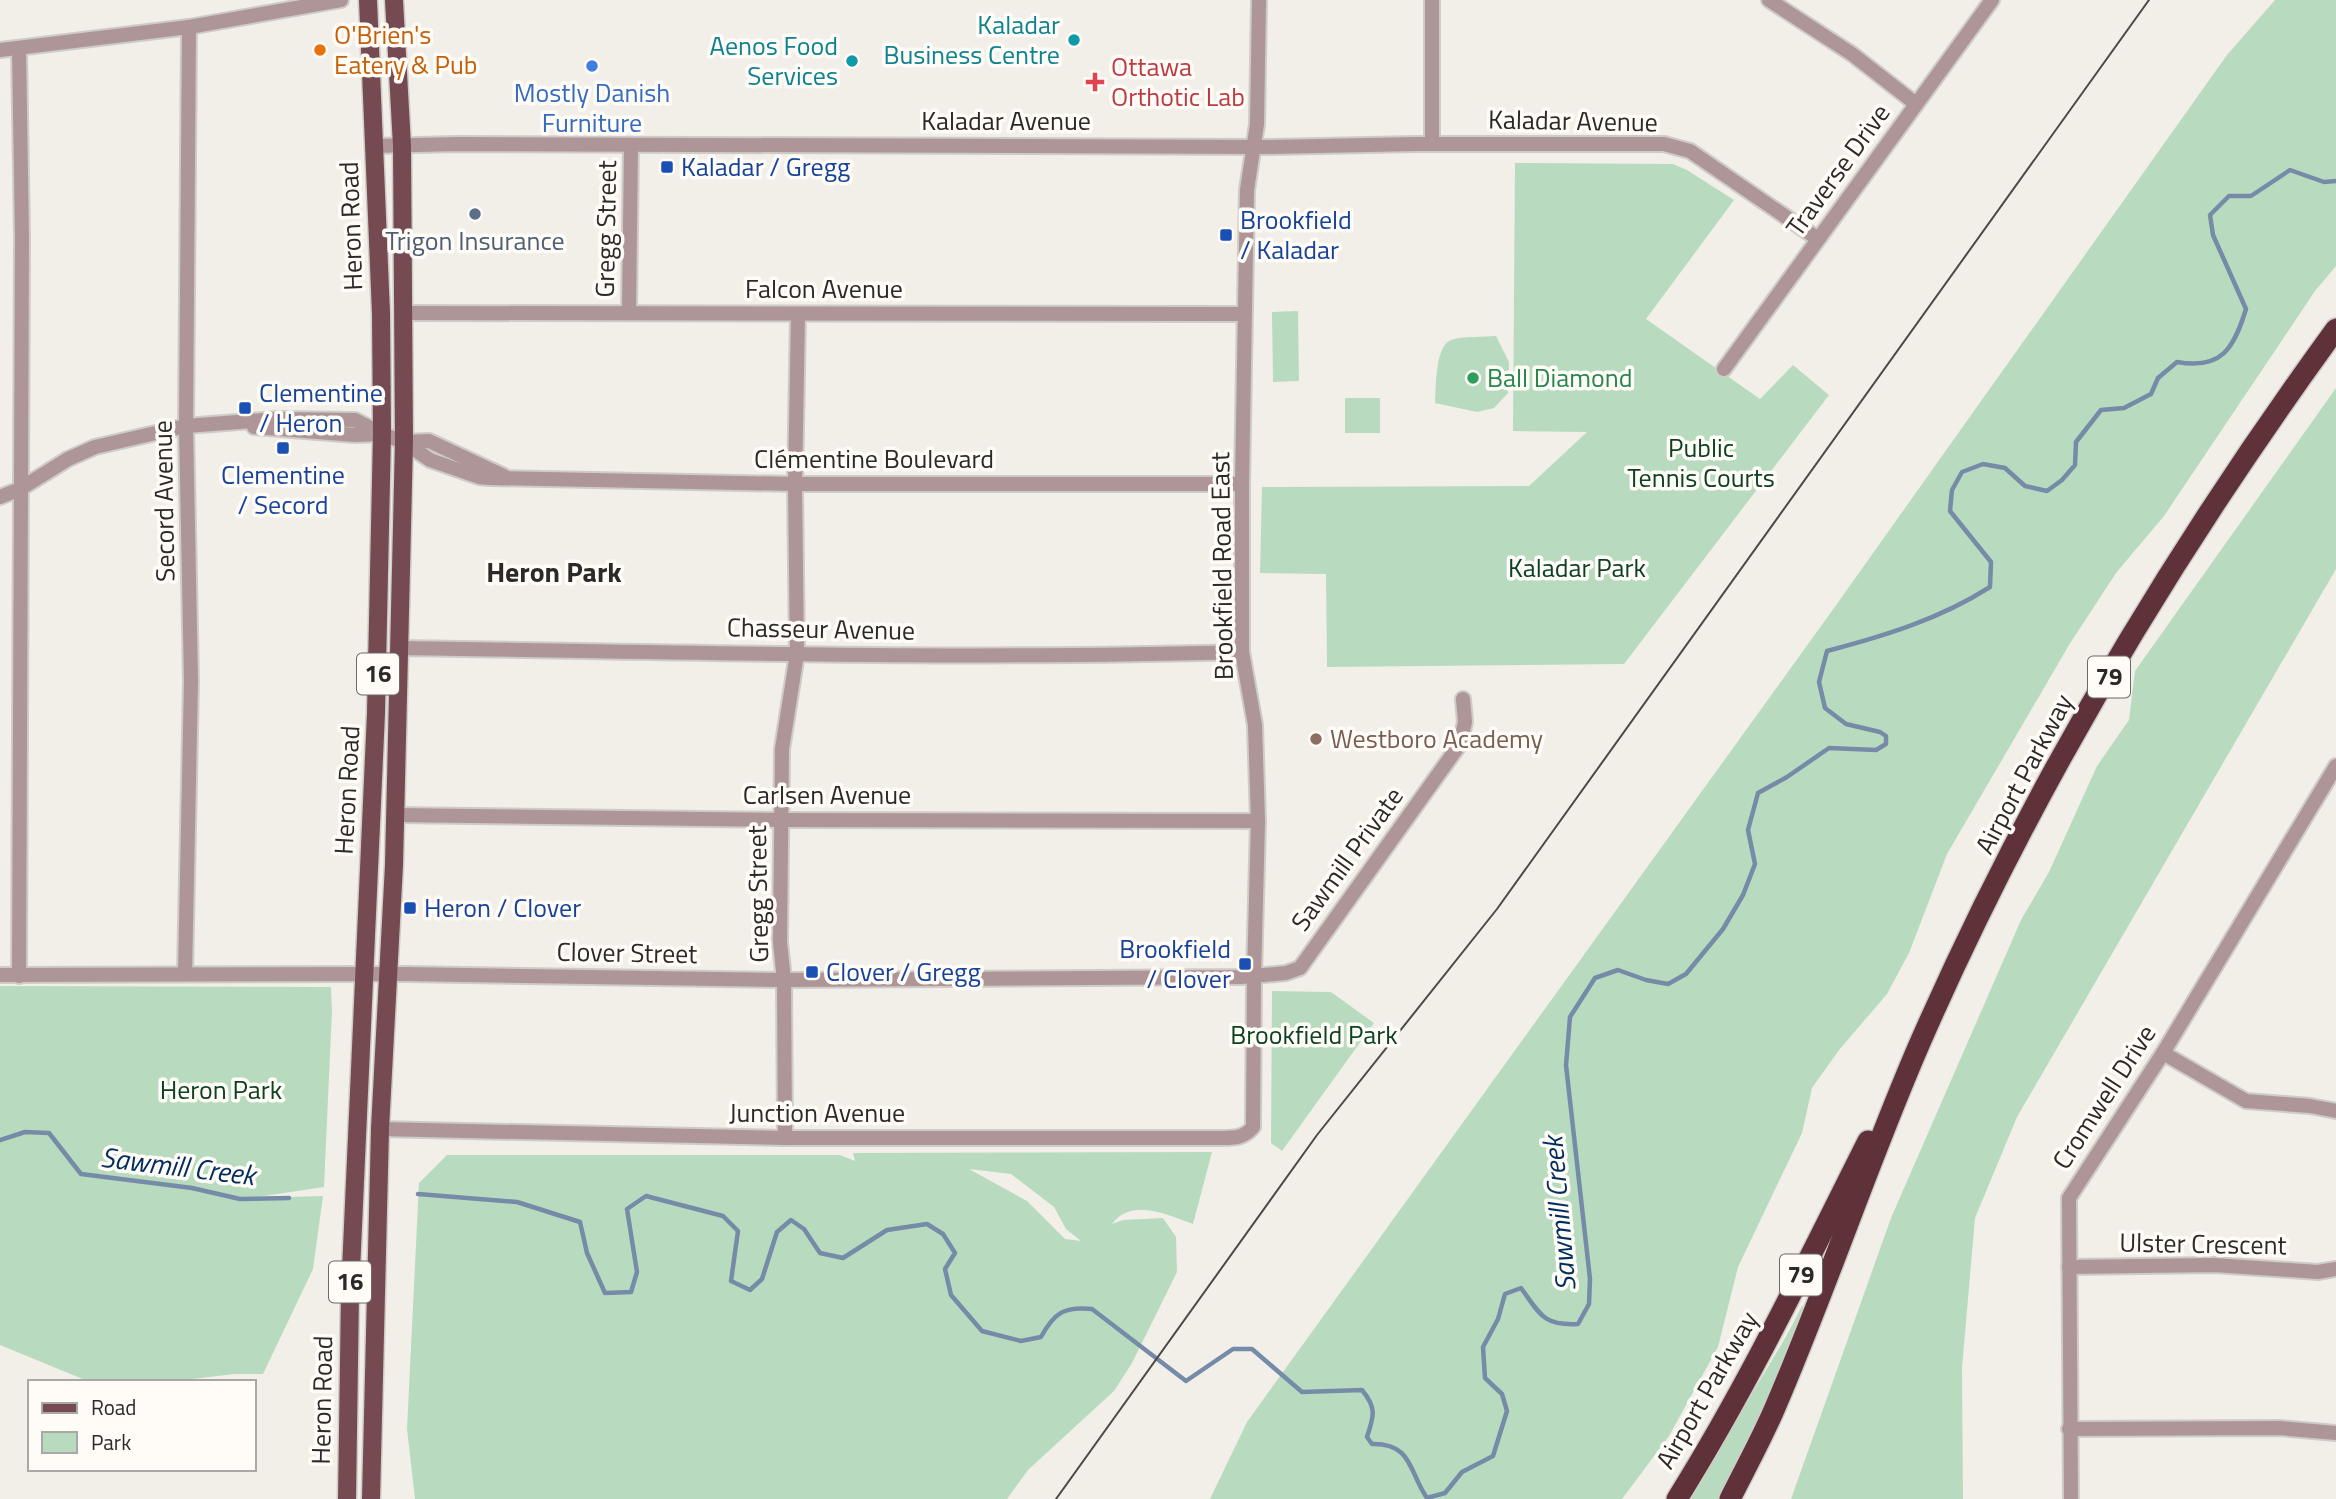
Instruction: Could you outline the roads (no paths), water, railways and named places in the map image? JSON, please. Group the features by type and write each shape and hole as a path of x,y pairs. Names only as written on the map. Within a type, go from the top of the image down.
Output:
{"highway":[{"name":"Airport Parkway","path":"1677,1499 1711,1446 1773,1333 2025,828 2095,700 2245,456 2336,329"},
{"name":"Airport Parkway","path":"1730,1499 1758,1444 1792,1366 1918,1047"}],"main road":[{"name":"Heron Road","path":"347,1499 350,1293 378,661 382,434 381,313 368,0"},
{"name":"Heron Road","path":"371,1499 380,1129 395,815 404,442 405,313 394,0"}],"street":[{"path":"0,50 190,27 341,0"},
{"name":"Brookfield Road East","path":"1251,1130 1255,1123 1254,977 1258,821 1255,725 1242,652 1242,484 1247,190 1257,124 1259,0"},
{"path":"1432,0 1433,144"},
{"path":"1769,0 1852,54 1916,104"},
{"name":"Traverse Drive","path":"1724,369 1992,0"},
{"name":"Secord Avenue","path":"185,974 191,681 186,426 190,27"},
{"path":"19,48 22,238 19,976"},
{"name":"Gregg Street","path":"629,312 631,145"},
{"name":"Kaladar Avenue","path":"374,146 1664,145 1690,151 1818,239"},
{"name":"Falcon Avenue","path":"405,313 1244,314"},
{"name":"Gregg Street","path":"785,1138 784,980 780,942 782,749 797,654 795,484 798,314"},
{"name":"Clémentine Boulevard","path":"0,497 20,489 68,459 94,447 186,426 277,419 355,421 404,442 429,441 506,477 795,484 1242,484"},
{"name":"Chasseur Avenue","path":"400,648 797,654 1088,655 1242,652"},
{"name":"Sawmill Private","path":"1254,977 1286,973 1300,968 1460,744 1465,722 1463,699"},
{"name":"Cromwell Drive","path":"2071,1499 2069,1198 2163,1053 2336,766"},
{"name":"Carlsen Avenue","path":"395,815 782,820 1258,821"},
{"name":"Clover Street","path":"0,975 389,974 784,980 1254,977"},
{"path":"2163,1053 2246,1101 2336,1111"},
{"name":"Junction Avenue","path":"380,1129 785,1138 1238,1138 1251,1130"},
{"name":"Ulster Crescent","path":"2068,1267 2214,1265 2318,1272 2336,1269"},
{"path":"2069,1429 2279,1428 2336,1433"}],"waterway":[{"name":"Sawmill Creek","path":"418,1194 517,1202 580,1222 587,1253 605,1293 631,1292 637,1272 627,1209 646,1196 723,1216 738,1231 731,1281 750,1290 762,1279 777,1232 791,1220 804,1229 820,1253 843,1258 887,1230 927,1224 943,1234 955,1253 945,1269 951,1295 982,1331 1021,1341 1041,1337 1055,1317 1067,1310 1092,1309 1186,1381 1233,1349 1252,1349 1302,1392 1362,1390 1372,1407 1367,1437 1372,1444 1395,1448 1403,1454 1427,1498 1445,1493 1462,1472 1493,1456 1507,1411 1502,1394 1485,1378 1483,1347 1498,1319 1505,1294 1521,1288 1543,1316 1557,1323 1578,1324 1589,1304 1590,1279 1566,1065 1570,1017 1595,978 1618,970 1668,984 1686,974 1723,929 1743,895 1755,864 1748,830 1758,793 1829,748 1876,750 1886,744 1886,736 1880,732 1846,724 1825,708 1819,682 1827,651 1911,625 1990,587 1991,562 1950,511 1952,490 1962,472 1983,464 2005,468 2025,486 2047,491 2062,480 2075,465 2076,442 2101,410 2124,408 2151,394 2158,378 2177,362 2205,363 2224,353 2231,345 2246,309 2213,235 2210,215 2229,196 2251,196 2290,170 2324,182 2336,181"},
{"name":"Sawmill Creek","path":"0,1140 25,1132 49,1133 81,1174 192,1188 240,1199 289,1198"}],"tram line":[{"path":"1056,1499 1317,1135 1497,909 2149,0"}],"place":[{"name":"Kaladar Business Centre","path":"1074,40"},
{"name":"O'Brien's Eatery & Pub","path":"320,50"},
{"name":"Aenos Food Services","path":"852,61"},
{"name":"Mostly Danish Furniture","path":"592,66"},
{"name":"Ottawa Orthotic Lab","path":"1095,82"},
{"name":"Kaladar / Gregg","path":"667,167"},
{"name":"Trigon Insurance","path":"475,214"},
{"name":"Brookfield / Kaladar","path":"1226,235"},
{"name":"Ball Diamond","path":"1473,378"},
{"name":"Clementine / Heron","path":"245,408"},
{"name":"Clementine / Secord","path":"283,448"},
{"name":"Westboro Academy","path":"1316,739"},
{"name":"Heron / Clover","path":"410,908"},
{"name":"Brookfield / Clover","path":"1245,964"},
{"name":"Clover / Gregg","path":"812,972"}],"district":[{"name":"Heron Park","path":"554,572"}],"park label":[{"name":"Public Tennis Courts","path":"1701,463"},
{"name":"Kaladar Park","path":"1577,568"},
{"name":"Brookfield Park","path":"1314,1035"}]}
